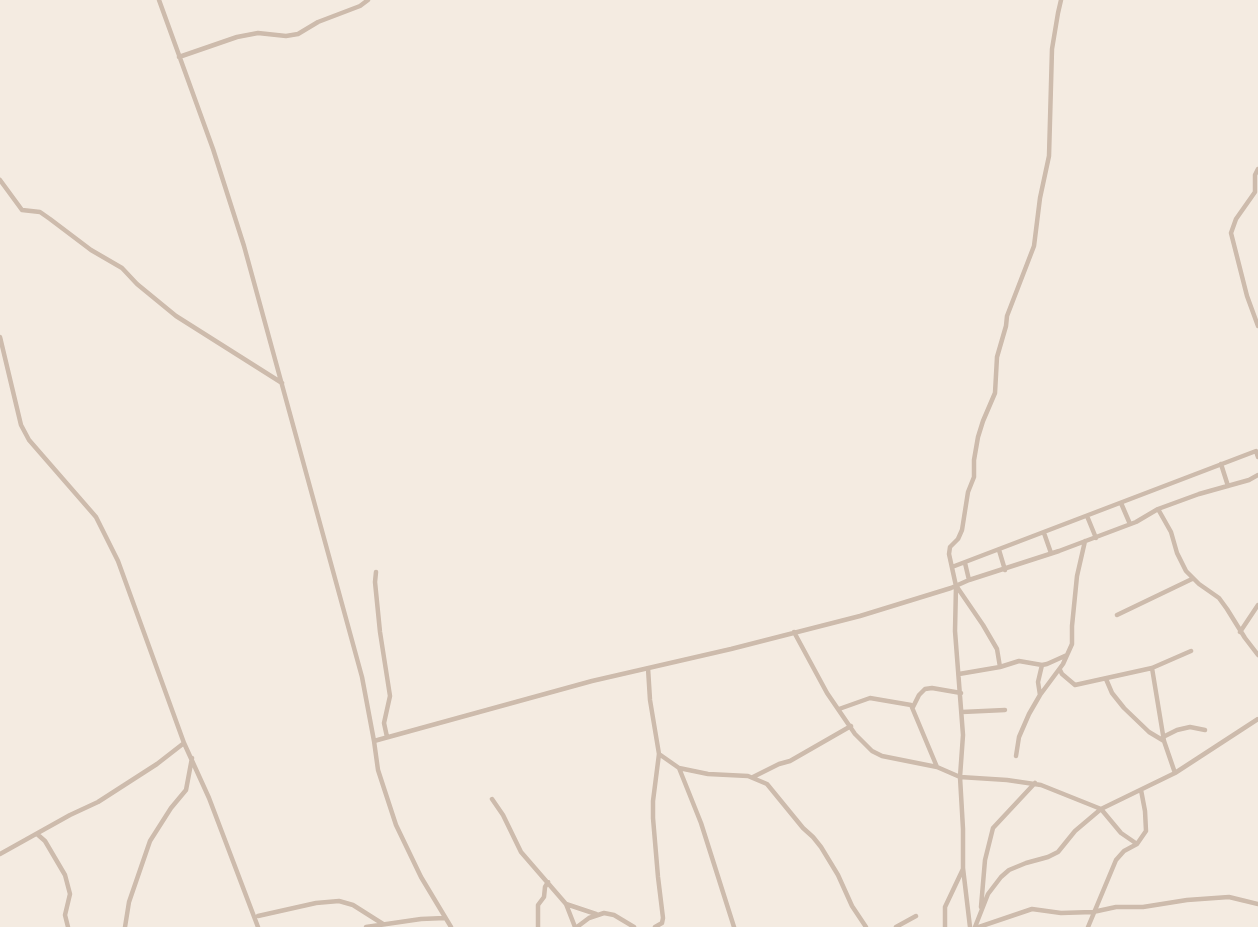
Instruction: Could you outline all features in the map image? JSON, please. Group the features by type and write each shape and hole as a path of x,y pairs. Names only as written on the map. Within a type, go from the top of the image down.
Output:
{"street":[{"path":"159,0 213,149 244,246 362,677 378,770 396,825 421,877 451,927"},
{"path":"179,57 237,37 258,33 286,36 298,34 318,22 360,6 368,0"},
{"path":"970,927 964,868 960,777 963,734 955,631 956,586 948,554 950,547 958,539 962,530 968,492 974,477 974,460 978,437 995,393 997,357 1006,326 1006,316 1034,246 1040,198 1049,156 1052,49 1061,0"},
{"path":"1258,169 1255,175 1255,192 1236,220 1232,233 1247,296 1258,326"},
{"path":"0,180 22,210 40,212 91,250 124,270 137,284 176,316 282,384"},
{"path":"1251,200 1258,200"},
{"path":"0,337 21,425 29,440 83,500 101,524 118,561 184,743 209,798 258,927"},
{"path":"952,567 1256,451 1258,457"},
{"path":"1221,464 1228,486"},
{"path":"374,741 592,680 860,616 1005,570 1085,542 1130,524 1158,509 1258,475"},
{"path":"1121,503 1130,524"},
{"path":"1158,509 1171,532 1178,553 1192,579 1219,598 1240,632 1258,655"},
{"path":"1088,516 1096,538"},
{"path":"1044,533 1051,553"},
{"path":"1016,756 1022,729 1040,695 1060,670 1072,644 1077,576 1085,542"},
{"path":"999,550 1005,570"},
{"path":"965,563 969,580"},
{"path":"376,572 375,582 380,632 390,696 384,723 387,737"},
{"path":"1117,615 1192,579"},
{"path":"956,586 997,649 1000,667"},
{"path":"1240,632 1258,606"},
{"path":"794,632 822,684 855,734 872,751 882,756 937,767 960,777 1035,784 1064,793 1101,809 1121,833 1138,844"},
{"path":"1060,670 1075,685 1152,668 1191,651"},
{"path":"959,674 1000,667 1019,661 1042,664 1067,655"},
{"path":"1040,695 1038,682 1042,664"},
{"path":"648,668 650,700 660,754 653,818 664,918 662,923 654,927"},
{"path":"1152,668 1163,739 1175,773"},
{"path":"1106,679 1108,687 1118,702 1145,729 1163,739"},
{"path":"913,707 925,689 932,688 961,693"},
{"path":"839,709 870,698 906,703 913,707 937,767"},
{"path":"962,712 1005,710"},
{"path":"975,927 988,894 1001,877 1017,866 1048,857 1058,852 1075,831 1101,809 1175,773 1258,719"},
{"path":"753,777 779,764 790,761 850,726"},
{"path":"1163,739 1177,730 1190,727 1205,730"},
{"path":"0,854 13,845 98,802 157,764 184,743"},
{"path":"660,754 679,768 708,774 753,777 767,784 802,828 821,847 838,876 852,906 866,927"},
{"path":"125,927 129,902 150,841 171,808 186,790 192,758"},
{"path":"679,768 701,823 734,927"},
{"path":"981,909 985,860 994,828 1035,784"},
{"path":"1088,927 1116,860 1124,851 1138,844 1144,835 1147,826 1141,790"},
{"path":"492,799 503,815 521,852 566,904 576,927 598,914"},
{"path":"37,834 45,841 65,875 70,894 65,915 68,927"},
{"path":"945,927 945,907 964,868"},
{"path":"538,927 538,905 544,897 548,882"},
{"path":"979,927 1026,910 1061,913 1093,912 1116,907 1143,907 1188,900 1229,897 1258,904"},
{"path":"258,916 316,903 339,901 353,905 383,924"},
{"path":"566,904 591,914 611,914 634,927"},
{"path":"896,927 916,916"},
{"path":"366,927 421,919 445,918"}]}
